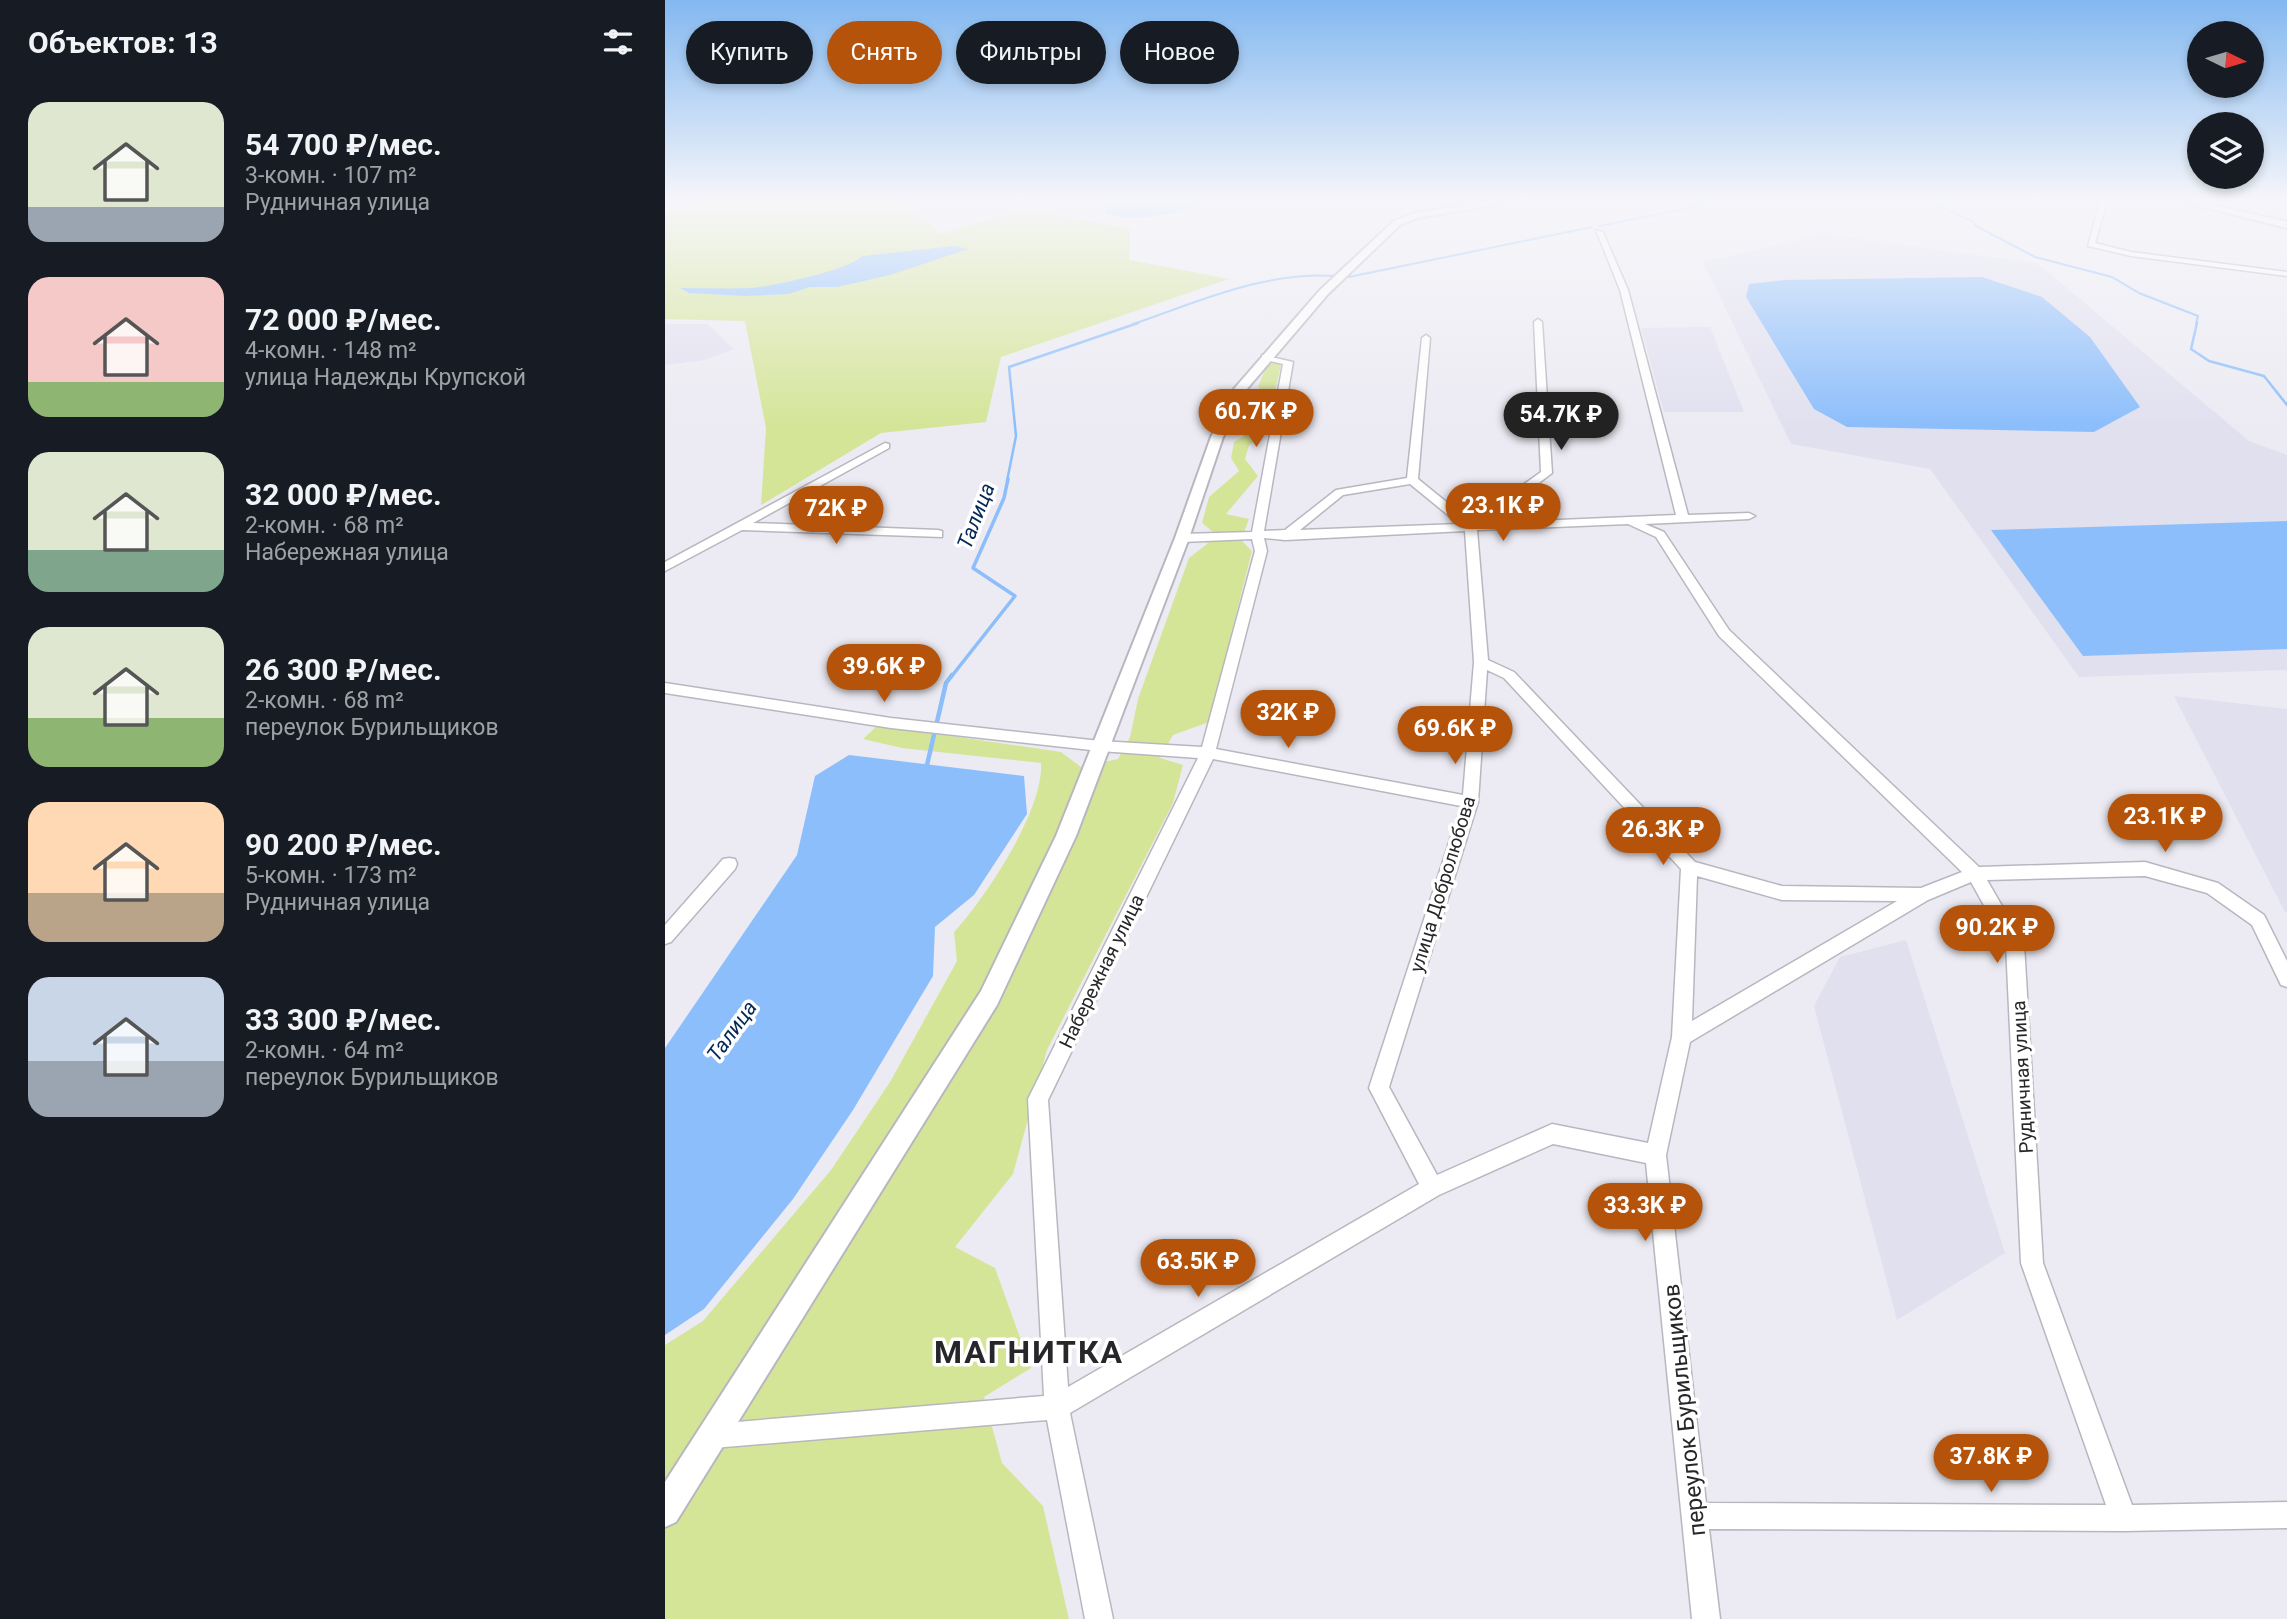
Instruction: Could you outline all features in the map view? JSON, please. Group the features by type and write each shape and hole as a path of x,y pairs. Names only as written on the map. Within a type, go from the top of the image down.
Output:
{"street":[{"path":"665,1511 989,998 1066,836 1182,538 1217,437 1240,389 1265,357 1342,275"},
{"path":"1617,275 1624,290 1683,519"},
{"path":"1471,528 1547,473 1538,323"},
{"path":"1412,480 1426,338"},
{"name":"Набережная улица","path":"1099,1619 1057,1407 1038,1099 1208,753 1261,551 1257,535 1288,362 1265,357"},
{"path":"665,567 735,526 885,446"},
{"path":"1285,536 1341,492 1412,480 1471,528"},
{"path":"1182,538 1749,516"},
{"name":"Рудничная улица","path":"1632,522 1660,535 1724,633 1975,874 2015,944 2032,1263 2124,1518"},
{"path":"735,526 938,534"},
{"name":"улица Добролюбова","path":"1432,1188 1379,1088 1470,802 1481,662 1471,528"},
{"path":"1481,662 1509,675 1689,867 1782,893 1922,895"},
{"path":"665,688 877,721 1100,746 1208,753 1470,802"},
{"path":"665,937 729,864"},
{"name":"переулок Бурильщиков","path":"1689,867 1682,1037 1657,1155 1706,1619"},
{"path":"1682,1037 1922,895 1975,874 2145,869 2212,888 2258,920 2287,979"},
{"path":"713,1436 1057,1407 1432,1188 1552,1134 1657,1155"},
{"path":"1696,1516 2124,1518 2287,1515"}],"shaded area":[{"path":"1709,275 2051,275 2249,441 2287,455 2287,670 2079,677 1930,469 1791,444"},
{"path":"665,324 707,324 734,349 705,360 665,365"},
{"path":"1710,327 1744,412 1664,412 1641,328"},
{"path":"2174,696 2287,709 2287,912 2285,912"},
{"path":"1906,940 2005,1253 1897,1320 1814,1006 1840,957"}],"green space":[{"path":"665,275 1206,275 1229,279 1001,357 986,422 881,433 761,505 766,428 745,321 665,319"},
{"path":"1275,362 1281,365 1265,434 1249,445 1245,459 1258,476 1226,514 1249,519 1241,540 1252,551 1209,722 1173,735 1160,758 1183,765 1173,803 1047,1050 1013,1174 955,1247 995,1268 1031,1368 984,1397 1002,1463 1043,1506 1069,1619 665,1619 665,1345 703,1321 831,1170 890,1082 957,961 954,932 982,897 1011,852 1033,804 1039,782 1041,763 902,748 863,739 878,725 1061,752 1081,767 1118,759 1130,737 1138,699 1189,558 1207,544 1213,532 1202,523 1209,497 1239,471 1231,458 1234,442 1244,436 1236,428 1238,417 1250,404 1251,398 1263,392 1258,387 1267,365"}],"water":[{"path":"817,275 891,275 837,287 810,287 789,294 745,296 689,293 680,288 762,287"},
{"path":"1982,277 2042,297 2090,337 2140,407 2094,432 1847,427 1814,409 1746,297 1749,284 1784,280"},
{"path":"2287,521 2287,649 2083,656 1991,530"},
{"path":"849,755 1024,776 1027,814 974,895 935,927 933,976 853,1110 793,1199 704,1309 665,1335 665,1048 797,855 815,776"}],"waterway":[{"name":"Талица","path":"1349,277 1361,275"},
{"path":"2103,275 2139,293 2198,316 2196,324"},
{"name":"Талица","path":"1133,324 1257,283 1283,278 1335,276"},
{"name":"Талица","path":"1007,481 1016,436 1009,367 1138,323"},
{"path":"2197,323 2191,349 2209,361 2264,376 2287,405"},
{"name":"Талица","path":"951,677 1015,596 973,568 1004,498 1008,479"},
{"name":"Талица","path":"922,767 927,765 946,683 952,675"}],"district":[{"name":"МАГНИТКА","path":"1029,1352"}]}
